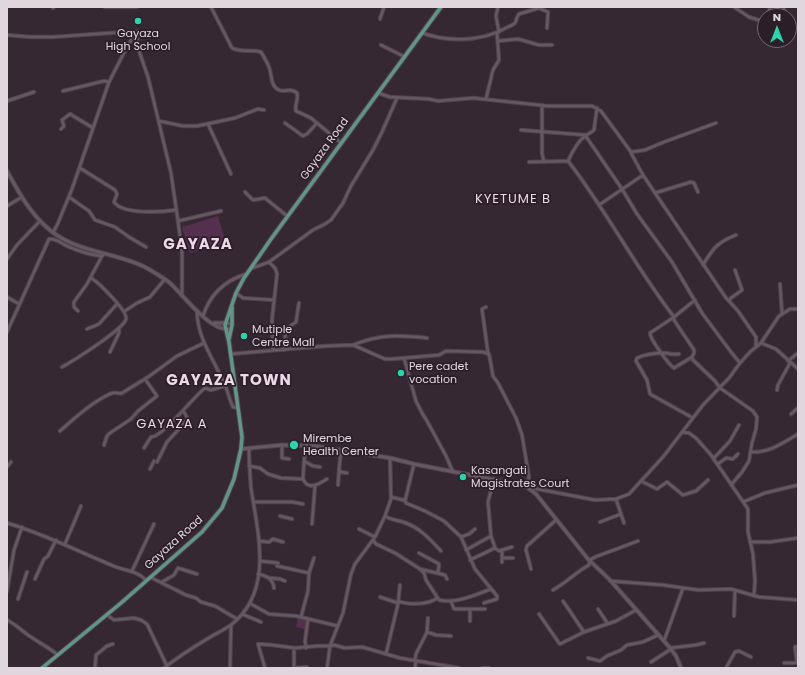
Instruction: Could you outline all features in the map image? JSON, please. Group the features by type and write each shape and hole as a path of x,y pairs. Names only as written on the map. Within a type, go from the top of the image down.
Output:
{"main road":[{"name":"Gayaza Road","path":"42,668 202,532 222,508 230,492 242,448 241,429 231,354 226,330 226,323 236,293 246,274 441,7"},
{"name":"Gayaza Road","path":"229,342 231,306"}],"street":[{"path":"104,7 137,7"},
{"path":"211,7 232,48 240,51 261,52 270,68 271,80 277,88 280,91 290,90 297,93 298,98 296,111 302,113 317,123 341,143"},
{"path":"380,19 384,7"},
{"path":"486,99 493,70 498,60 498,32 496,16 498,7"},
{"path":"734,7 748,17 757,20"},
{"path":"422,33 439,38 481,38 498,32 513,24 518,14 539,8 542,8 548,12 547,28"},
{"path":"7,35 65,37 138,31"},
{"path":"138,31 137,44 148,77 171,173 182,252 182,296"},
{"path":"53,233 80,168 109,82 128,45 138,31"},
{"path":"498,41 518,39 539,45 552,45"},
{"path":"128,45 137,44"},
{"path":"381,45 405,57"},
{"path":"63,91 104,81 109,82"},
{"path":"7,101 34,92"},
{"path":"378,93 397,98 429,99 440,101 458,99 486,99 542,105 592,106 597,108 601,111 631,152 643,175 703,265 756,337 756,346"},
{"path":"250,269 269,262 313,230 328,223 340,208 382,132 397,98"},
{"path":"542,105 542,153 544,162"},
{"path":"521,130 542,133 585,135 594,130 597,108"},
{"path":"159,122 183,126 208,124 235,118 259,109 264,110"},
{"path":"61,130 64,126 62,120 70,114 93,128"},
{"path":"285,123 303,136 307,134 317,123"},
{"path":"631,152 645,150 716,123"},
{"path":"208,124 231,174"},
{"path":"568,161 574,149 585,135"},
{"path":"585,135 622,189 637,214 672,262 694,300 722,341 740,363"},
{"path":"529,162 568,161"},
{"path":"568,161 599,205 658,296 674,317 674,320 694,350 692,357 674,368 664,358 663,354 650,336 650,333 674,317 694,300"},
{"path":"80,168 115,190 117,194 114,202 116,205 131,210 148,212 176,210"},
{"path":"7,171 22,197 40,221 53,233 77,245 103,255"},
{"path":"599,205 643,175"},
{"path":"655,193 691,182 694,184 698,192"},
{"path":"245,192 254,200 265,198 288,216"},
{"path":"7,206 22,197"},
{"path":"69,197 89,211 95,220 115,226 129,237 146,247"},
{"path":"178,221 221,211"},
{"path":"7,259 40,221"},
{"path":"703,265 712,249 722,240 736,235"},
{"path":"7,332 49,240 54,239 67,246 135,262 165,279 197,313 210,322 226,330 231,326 226,323 210,322"},
{"path":"78,311 74,307 74,302 91,278 103,255"},
{"path":"269,262 276,268 277,274 272,320 273,350"},
{"path":"730,301 731,298 742,290 735,270"},
{"path":"203,317 210,301 219,289 230,280 246,274"},
{"path":"62,367 119,328 126,320 125,311 98,283 91,278"},
{"path":"125,311 136,303 150,297 165,279"},
{"path":"780,284 782,313"},
{"path":"236,293 243,298 274,300"},
{"path":"7,297 20,304"},
{"path":"284,350 286,329 296,322 299,303"},
{"path":"87,329 99,324 117,304"},
{"path":"486,307 482,309 493,376 516,418 522,435 529,477 526,487"},
{"path":"242,448 282,445 341,450 390,458 595,500 616,499 627,496 632,492 663,457 703,405 735,372 740,363 756,346 761,343 774,322 782,313 790,309 798,309"},
{"path":"197,313 198,326 204,344 226,386 233,407 238,408"},
{"path":"110,352 119,328"},
{"path":"231,354 325,346 353,346 381,336 398,335 427,338"},
{"path":"761,343 776,349 798,369"},
{"path":"60,431 81,411 99,400 113,393 122,393 145,379 177,356 204,344"},
{"path":"353,346 385,359 439,355 446,351 483,352 489,354"},
{"path":"777,390 778,384 789,362 798,353"},
{"path":"679,354 663,354 640,357 636,359 648,380 650,393 654,397 694,418"},
{"path":"692,357 693,360 715,381 720,388 753,411 758,417 749,461 731,485"},
{"path":"404,358 411,384 422,413 446,456 453,472"},
{"path":"104,445 107,436 110,433 131,419 138,411 157,396 145,379"},
{"path":"144,448 151,437 161,433 184,412 190,402 205,388 211,390 226,386"},
{"path":"791,414 798,408"},
{"path":"150,469 167,442 188,419 184,412"},
{"path":"714,458 730,441 738,424"},
{"path":"682,432 696,438 714,458 748,510 748,532 753,556 755,581 754,596"},
{"path":"751,452 772,449 798,434"},
{"path":"282,445 282,458 289,459"},
{"path":"306,446 303,479 307,485 315,486 327,479"},
{"path":"106,614 114,620 138,618 147,624 166,667 189,650 231,625 251,604 260,561 260,541 250,466 250,448"},
{"path":"338,485 341,450"},
{"path":"718,464 726,458 734,459 738,454"},
{"path":"326,668 330,646 343,613 351,574 355,564 374,538 385,516 391,498 390,458"},
{"path":"304,461 313,466 320,467"},
{"path":"7,467 11,462"},
{"path":"414,464 405,499 406,503 444,521 461,537 470,560 479,574 497,596 497,599 484,603"},
{"path":"250,466 260,468 268,474 281,478 303,479"},
{"path":"339,472 347,473"},
{"path":"494,479 488,502 488,520 491,536 495,548 498,551 512,547"},
{"path":"641,481 657,489 667,482 683,495 696,491 708,480"},
{"path":"743,502 765,493 798,485"},
{"path":"312,524 315,486"},
{"path":"526,487 536,494 590,560 671,648 681,668"},
{"path":"391,498 405,499"},
{"path":"616,499 624,523"},
{"path":"254,502 292,502 303,504"},
{"path":"65,544 81,506"},
{"path":"600,522 620,514"},
{"path":"280,516 292,519"},
{"path":"385,516 391,520 403,521 419,529 441,551"},
{"path":"531,569 526,550 527,546 556,520"},
{"path":"7,523 56,540 116,567 138,573 146,580"},
{"path":"132,571 154,524"},
{"path":"7,591 14,550 22,527"},
{"path":"359,529 374,538 376,544 395,553 420,569 424,573 426,580 439,600 451,601 491,589"},
{"path":"461,537 469,534 475,529"},
{"path":"466,550 491,536"},
{"path":"750,542 770,542 798,538"},
{"path":"260,541 269,542 273,539 283,542"},
{"path":"36,579 44,559 48,556 56,540"},
{"path":"552,590 565,583 577,572 589,565 590,560 601,554 615,551 638,541"},
{"path":"470,560 495,548"},
{"path":"502,550 502,562"},
{"path":"419,554 439,564 438,573"},
{"path":"301,617 308,591 309,574 314,558"},
{"path":"502,558 513,558"},
{"path":"260,561 309,574"},
{"path":"162,582 174,575 178,568 197,574"},
{"path":"420,569 445,575 447,579"},
{"path":"18,599 27,572"},
{"path":"258,574 285,581"},
{"path":"150,577 186,595 215,606 236,620"},
{"path":"270,578 274,588"},
{"path":"610,580 698,590 726,589 735,590 754,596 798,600"},
{"path":"386,654 398,602 400,585"},
{"path":"664,641 683,588"},
{"path":"734,616 735,590"},
{"path":"380,597 408,603 425,602 437,598"},
{"path":"451,601 453,609 485,609"},
{"path":"563,601 584,632"},
{"path":"251,604 269,614 301,617 338,626"},
{"path":"470,609 470,620"},
{"path":"598,609 608,624"},
{"path":"539,614 559,643 562,644 584,632 608,624 636,610"},
{"path":"242,614 261,622"},
{"path":"415,668 416,654 427,632 428,618"},
{"path":"306,648 305,641 308,619"},
{"path":"7,620 18,626 28,635 58,655"},
{"path":"230,668 231,625"},
{"path":"427,632 436,635 451,636"},
{"path":"588,658 600,661 621,650 627,645 643,642 658,635"},
{"path":"650,662 671,648 704,643"},
{"path":"95,668 96,655 107,646 113,644"},
{"path":"266,668 258,644 295,648 334,645 345,648 362,647 386,654 459,668"},
{"path":"784,663 797,663 795,647 798,646"},
{"path":"294,651 294,668 307,667"},
{"path":"726,668 735,652 739,651 751,657"},
{"path":"482,668 489,668"}],"shaded area":[{"path":"218,216 226,243 190,253 182,227"},
{"path":"298,618 307,620 305,629 296,627"}],"place":[{"name":"Gayaza High School","path":"138,21"},
{"name":"Mutiple Centre Mall","path":"244,336"},
{"name":"Pere cadet vocation","path":"401,373"},
{"name":"Mirembe Health Center","path":"294,445"},
{"name":"Kasangati Magistrates Court","path":"463,477"}],"district":[{"name":"KYETUME B","path":"513,200"},
{"name":"GAYAZA","path":"198,245"},
{"name":"GAYAZA TOWN","path":"229,381"},
{"name":"GAYAZA A","path":"172,425"}]}
